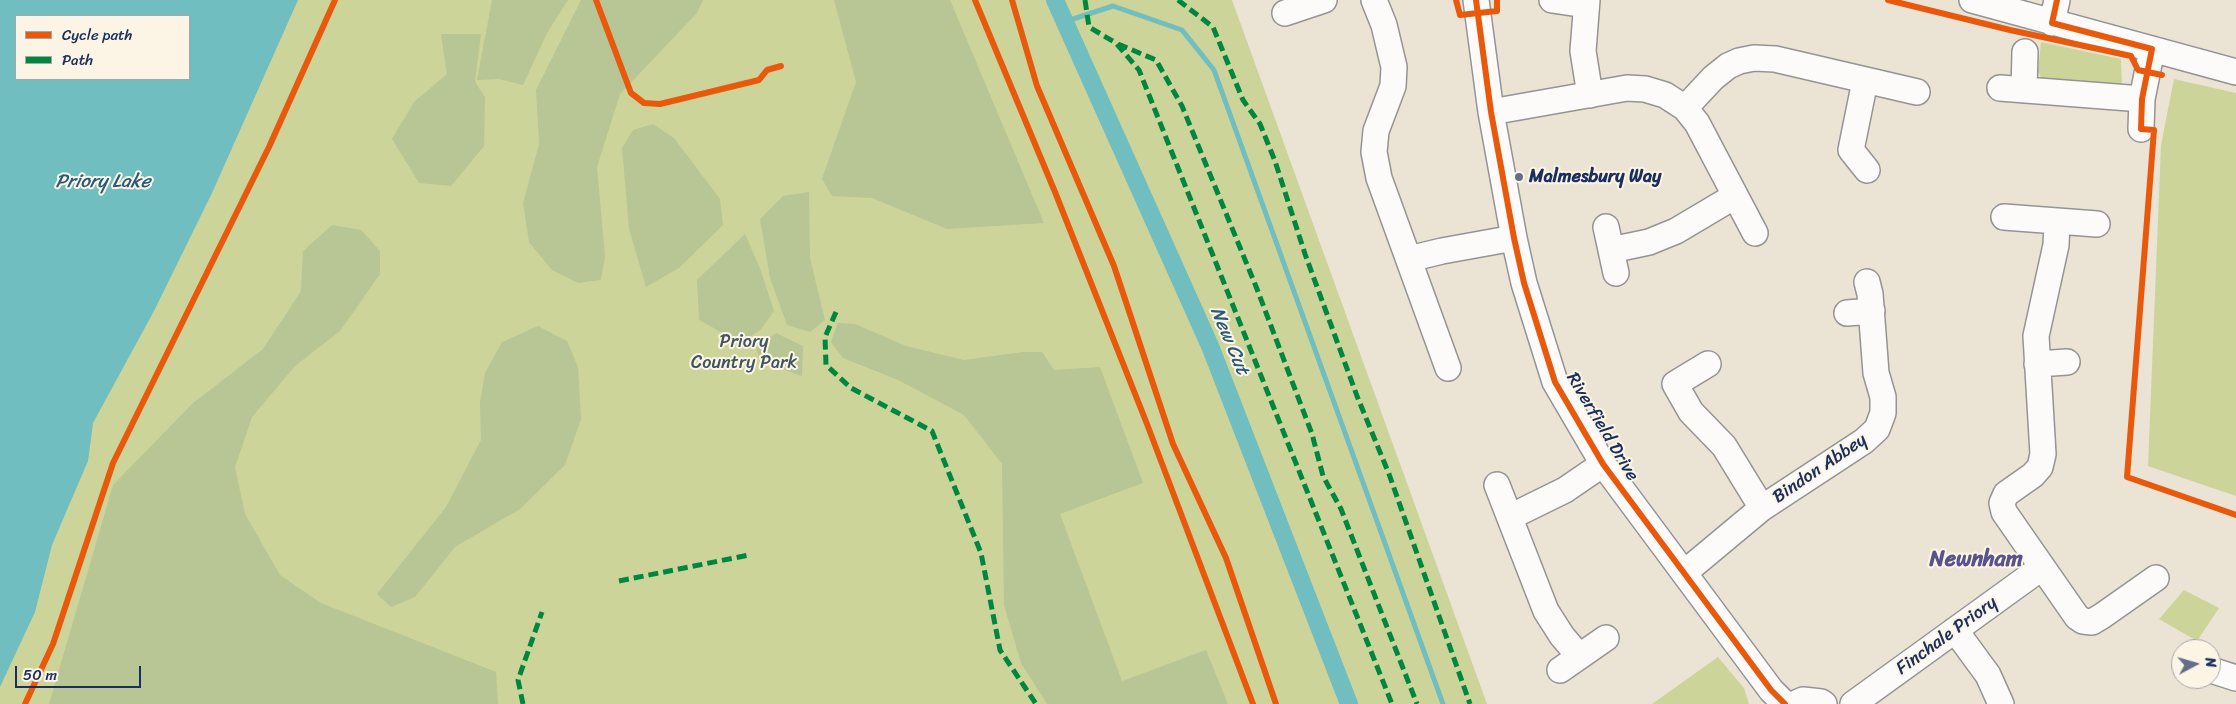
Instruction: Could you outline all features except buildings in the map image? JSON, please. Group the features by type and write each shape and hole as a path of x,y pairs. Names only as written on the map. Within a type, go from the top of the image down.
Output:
{"street":[{"path":"1374,0 1384,24 1394,67 1394,86 1376,130 1374,152 1378,178 1448,368"},
{"name":"Riverfield Drive","path":"1476,0 1491,112 1514,238 1524,283 1555,382 1603,464 1771,690 1785,704"},
{"path":"1552,0 1587,2 1583,51 1590,95"},
{"path":"1972,0 2055,11 2152,49 2236,72"},
{"path":"2141,129 2142,99 2152,49"},
{"path":"2025,52 2012,89 2142,99"},
{"path":"1685,108 1713,78 1728,66 1739,61 1754,58 1775,59 1917,92"},
{"path":"1866,81 1842,153 1867,170"},
{"path":"1491,112 1627,88 1645,89 1665,95 1685,108 1697,123 1755,234"},
{"path":"1606,226 1614,261 1649,242 1676,231 1735,196"},
{"path":"2004,217 2097,224"},
{"path":"2057,221 2056,245 2036,336 2043,454 2040,467 2033,475 2006,494 2002,504 2004,512 2041,568 2077,617 2083,622 2092,622 2102,616 2156,578"},
{"path":"1409,259 1514,238"},
{"name":"Bindon Abbey","path":"1684,573 1762,508 1864,441 1877,429 1883,413 1883,397 1876,374 1872,311 1867,282"},
{"path":"1847,313 1872,311"},
{"path":"2037,364 2067,362"},
{"name":"Bindon Abbey","path":"1708,364 1675,384 1691,412 1724,446 1762,508"},
{"path":"1510,517 1564,490 1603,464"},
{"path":"1497,485 1546,611 1562,636 1570,663 1606,638"},
{"name":"Finchale Priory","path":"1853,704 2041,568"},
{"path":"1955,630 1988,675 2001,704"},
{"path":"2221,673 2236,678"},
{"path":"1794,704 1803,700 1824,704"}],"green space":[{"name":"Priory Country Park","path":"0,0 1232,0 1487,704 0,704"},
{"path":"492,0 568,0 547,33 523,85 499,79 477,80"},
{"path":"581,0 703,0 697,13 620,94 597,167 605,256 601,280 578,283 552,270 529,242 523,203 539,144 536,90"},
{"path":"834,0 950,0 1044,223 947,229 872,198 832,196 822,179 856,82"},
{"path":"441,34 481,34 475,82 485,97 484,146 451,186 419,183 392,139 414,102 447,74"},
{"path":"2041,42 2121,59 2122,88 2044,82 2038,72"},
{"path":"2174,79 2236,93 2236,496 2148,466 2161,145"},
{"path":"653,124 674,138 720,199 723,225 679,268 646,287 629,229 622,148 633,130"},
{"path":"809,192 810,258 825,320 810,332 787,325 770,278 760,219 783,196"},
{"path":"332,225 361,230 380,251 380,274 340,331 295,366 252,417 235,467 245,514 280,575 321,603 496,672 498,704 49,704 113,485 192,404 263,349 301,291 303,251"},
{"path":"745,234 761,271 774,311 761,329 741,343 699,320 697,280"},
{"path":"838,323 855,324 906,346 964,360 1023,352 1042,352 1054,370 1100,367 1143,483 1060,514 1122,681 1206,650 1228,704 1047,704 1021,663 1004,605 1002,464 964,415 898,380 843,358 831,342"},
{"path":"538,326 567,341 578,367 581,419 565,465 520,509 455,547 415,597 391,607 377,594 446,507 481,440 480,402 485,373 502,342"},
{"path":"776,333 803,346 802,376 760,361 756,347"},
{"path":"2184,590 2219,608 2198,639 2194,639 2159,619"},
{"path":"1718,657 1744,688 1749,704 1652,704"}],"water":[{"name":"Priory Lake","path":"0,0 298,0 212,193 154,311 93,423 88,461 52,545 35,612 0,687"}],"waterway":[{"name":"New Cut","path":"1055,0 1210,346 1349,704"},
{"path":"1064,22 1113,6 1182,30 1214,70 1443,704"}],"marked path":[{"path":"1085,0 1089,27 1116,43 1139,70 1392,704"},
{"path":"1178,0 1213,27 1243,100 1260,124 1275,161 1305,254 1357,396 1389,474 1470,704"},
{"path":"1118,44 1156,60 1182,106 1257,289 1312,434 1323,476 1341,509 1417,704"},
{"path":"836,312 825,337 826,365 851,388 932,431 981,553 1000,650 1036,704"},
{"path":"619,581 749,555"},
{"path":"523,704 518,680 542,612"}],"cycle path":[{"path":"25,704 53,644 113,463 269,147 335,0"},
{"path":"596,0 631,93 644,103 660,104 759,80 767,70 781,66"},
{"path":"975,0 1055,192 1147,424 1253,704"},
{"path":"1012,0 1037,86 1114,266 1173,444 1226,558 1276,704"},
{"path":"1456,0 1460,15 1497,11 1497,0"},
{"path":"1476,0 1491,112 1514,238 1524,283 1555,382 1603,464 1771,690 1785,704"},
{"path":"1888,0 2010,30 2131,56 2138,70 2162,75"},
{"path":"2057,0 2052,23 2152,49 2142,99 2141,129 2154,130 2127,477 2236,515"}],"place":[{"name":"Malmesbury Way","path":"1519,177"}],"district":[{"name":"Newnham","path":"1976,560"}]}
